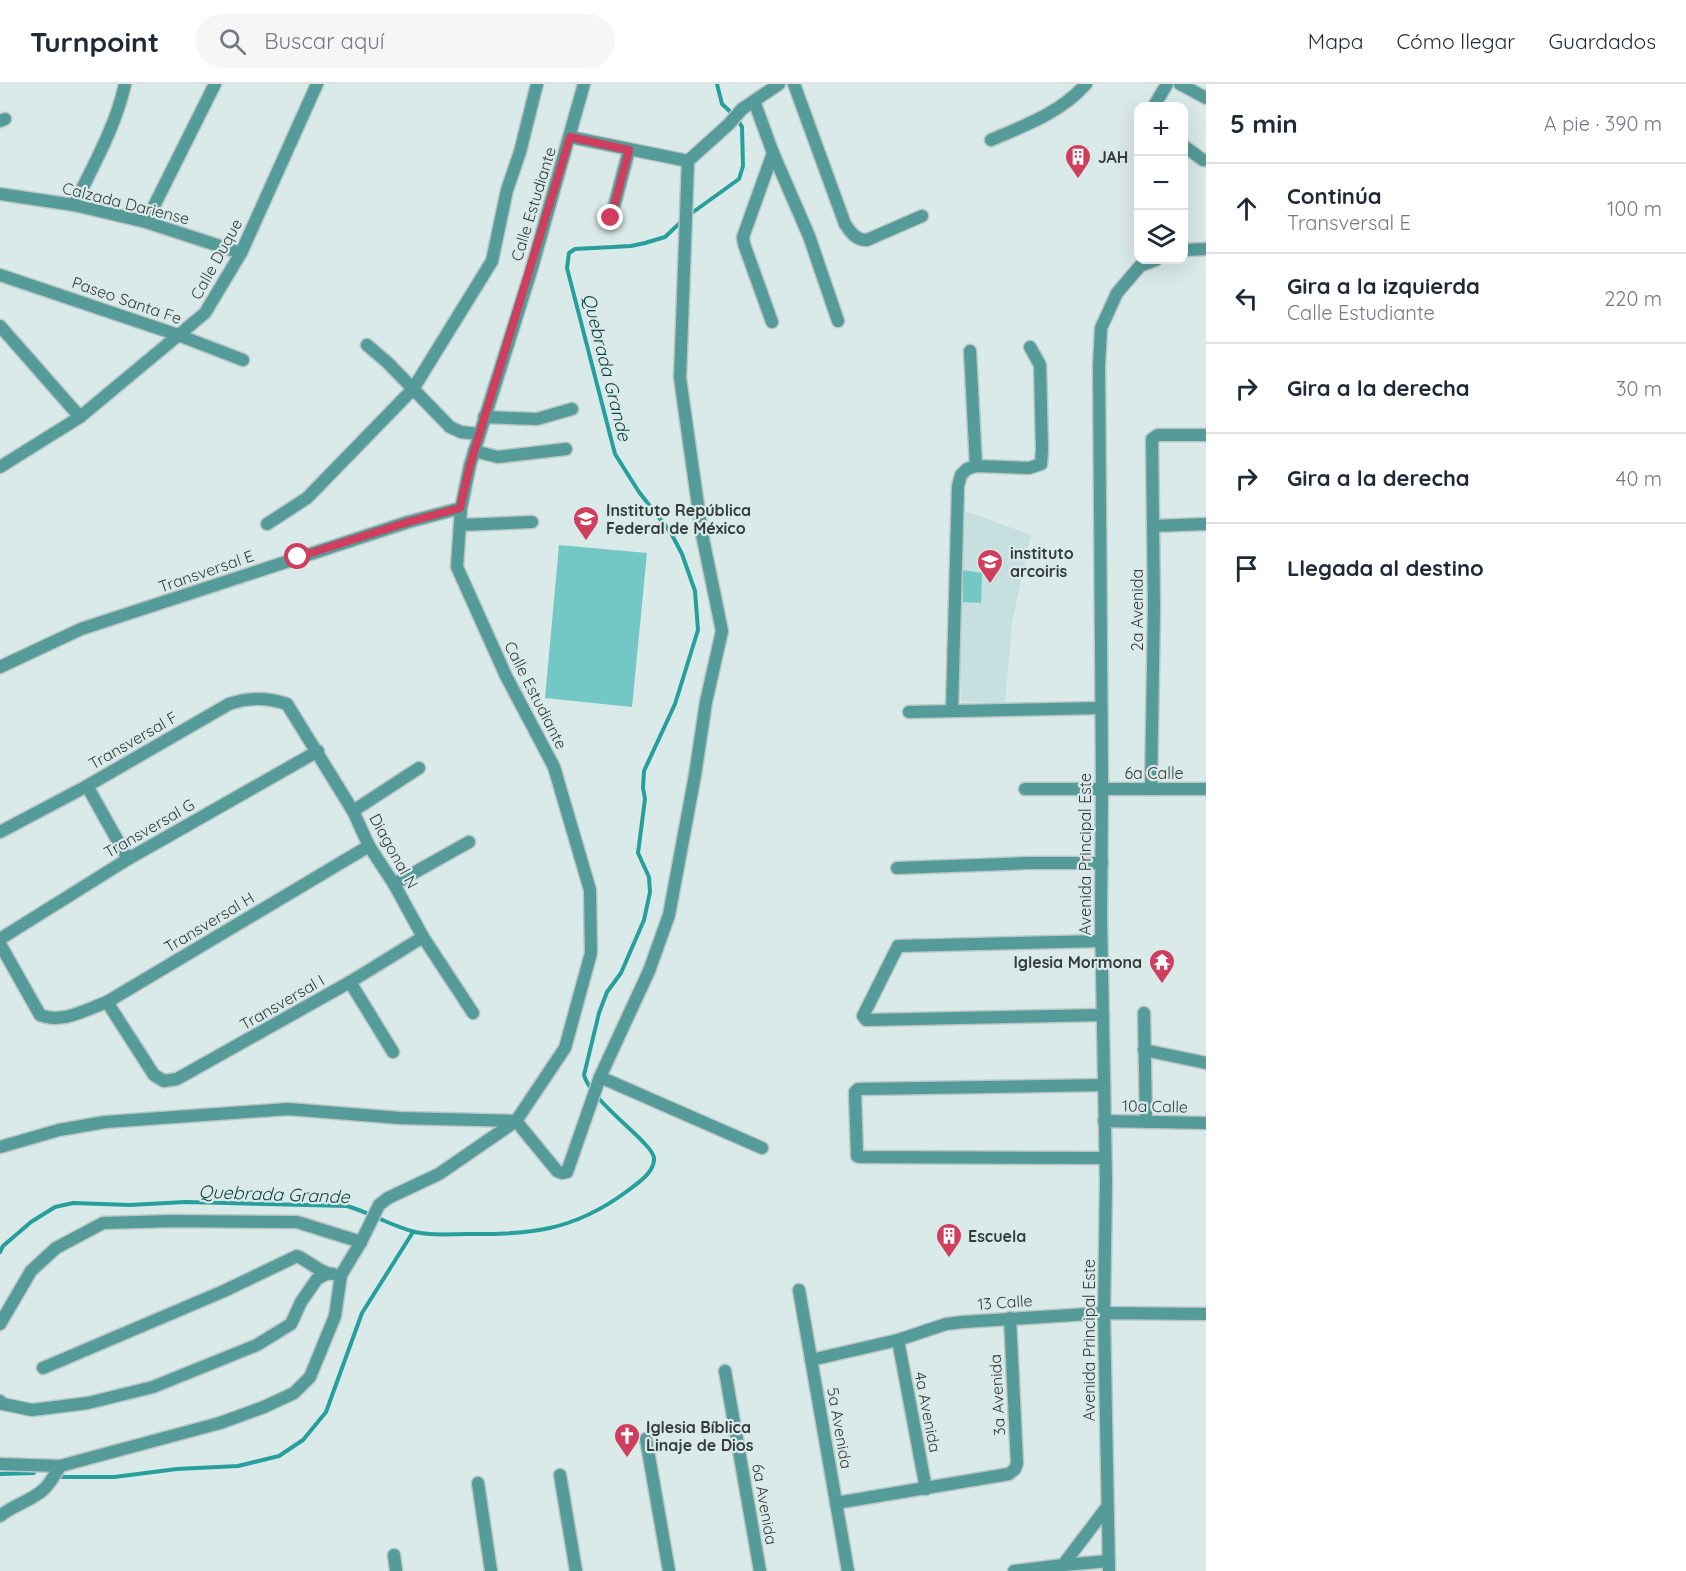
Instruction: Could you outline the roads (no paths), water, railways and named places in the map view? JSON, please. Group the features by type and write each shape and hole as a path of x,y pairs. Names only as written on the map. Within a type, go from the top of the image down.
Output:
{"street":[{"path":"74,205 105,140 122,98 125,84"},
{"path":"146,222 215,84"},
{"path":"267,524 307,498 413,389 492,261 507,190 520,152 537,84"},
{"name":"Calle Estudiante","path":"340,1275 361,1242 379,1205 388,1198 439,1174 516,1121 565,1048 591,953 590,890 554,767 506,676 457,567 460,508 474,451 531,271 584,84"},
{"path":"0,1147 59,1130 105,1122 288,1109 400,1118 516,1121 557,1171 567,1172 600,1077 650,971 669,915 695,776 706,702 722,631 696,503 680,378 688,161 742,110 779,84"},
{"path":"794,84 845,224 854,237 867,240 922,216"},
{"path":"991,140 1059,109 1086,84"},
{"path":"1156,102 1167,84"},
{"path":"1180,84 1206,98"},
{"name":"Calle Duque","path":"2,463 80,417 206,313 241,253 313,86"},
{"path":"754,101 773,153 809,236 838,321"},
{"path":"570,137 688,161"},
{"path":"1188,149 1203,160"},
{"path":"611,218 629,150"},
{"path":"772,322 743,237 773,153"},
{"name":"Calzada Dariense","path":"0,194 74,205 146,222 241,253"},
{"path":"1188,250 1206,249"},
{"name":"Avenida Principal Este","path":"1109,1566 1104,1313 1105,1158 1101,941 1099,366 1101,328 1117,293 1140,266 1145,264"},
{"name":"Paseo Santa Fe","path":"0,275 178,335 243,360"},
{"path":"0,326 80,417"},
{"path":"367,345 450,427 461,432 479,434"},
{"path":"952,710 958,486 961,475 967,469 976,466 1029,468 1041,464 1040,365 1030,347"},
{"path":"970,351 976,466"},
{"path":"484,417 537,419 572,409"},
{"name":"2a Avenida","path":"1151,789 1152,439 1158,435 1206,435"},
{"path":"474,451 498,457 566,449"},
{"name":"Transversal E","path":"0,667 81,629 408,522 460,508"},
{"path":"459,525 532,522"},
{"path":"1153,526 1206,524"},
{"name":"Transversal F","path":"0,832 87,786 229,704 242,699 261,698 288,704"},
{"name":"Diagonal N","path":"288,704 353,810 369,846 394,884 423,937 473,1013"},
{"path":"909,712 1100,708"},
{"name":"Transversal G","path":"0,939 128,859 318,751"},
{"path":"353,810 419,768"},
{"path":"87,786 128,859"},
{"name":"6a Calle","path":"1025,789 1206,789"},
{"path":"394,884 470,842"},
{"name":"Transversal H","path":"0,944 40,1015 51,1019 61,1019 107,1002 369,846"},
{"path":"897,868 1102,862"},
{"name":"Transversal I","path":"107,1002 154,1075 164,1081 177,1079 350,982 423,937"},
{"path":"1101,941 898,946 863,1016 866,1020 1103,1015"},
{"path":"350,982 393,1052"},
{"path":"1144,1013 1146,1122"},
{"path":"1144,1050 1206,1062"},
{"path":"600,1077 762,1148"},
{"path":"1104,1085 858,1089 855,1092 857,1156 859,1157 1105,1158"},
{"name":"10a Calle","path":"1104,1121 1206,1123"},
{"path":"0,1324 31,1271 56,1248 103,1223 297,1222 361,1242"},
{"path":"0,1464 60,1466 220,1423 294,1393 310,1377 335,1316 340,1275 326,1274 297,1256 224,1291 43,1368"},
{"path":"0,1401 3,1404 32,1410 88,1403 153,1387 257,1345 291,1324 301,1302 317,1279 326,1274"},
{"name":"5a Avenida","path":"799,1290 848,1571"},
{"name":"13 Calle","path":"811,1360 898,1340 946,1324 1104,1313 1206,1314"},
{"name":"3a Avenida","path":"926,1489 1009,1474 1015,1469 1017,1462 1010,1318"},
{"name":"4a Avenida","path":"898,1340 926,1489"},
{"name":"6a Avenida","path":"725,1371 760,1571"},
{"path":"646,1439 669,1571"},
{"path":"0,1516 10,1508 44,1490 60,1466"},
{"path":"560,1475 576,1571"},
{"path":"478,1484 491,1571"},
{"path":"836,1503 926,1489"},
{"path":"1063,1564 1107,1507"},
{"path":"394,1555 396,1571"},
{"path":"1014,1571 1063,1564 1109,1566"}],"waterway":[{"name":"Quebrada Grande","path":"689,215 739,179 743,166 742,127 737,118 722,104 717,84"},
{"name":"Quebrada Grande","path":"0,1252 3,1246 31,1222 55,1207 73,1203 130,1205 185,1202 347,1206 421,1233 440,1235 530,1231 569,1223 588,1215 626,1192 644,1178 651,1169 654,1158 651,1151 598,1097 584,1075 599,1013 607,992 621,973 644,920 650,892 649,877 638,853 645,799 644,771 675,704 698,630 695,591 682,554 671,533 639,492 615,454 567,268 569,253 575,249 645,243 665,237 683,220"},
{"path":"61,1477 114,1477 177,1469 238,1466 279,1456 303,1440 326,1412 362,1313 413,1232"},
{"path":"0,1474 34,1473"}],"place":[{"name":"JAH","path":"1078,180"},
{"name":"Instituto República Federal de México","path":"586,542"},
{"name":"instituto arcoiris","path":"990,585"},
{"name":"Iglesia Mormona","path":"1162,985"},
{"name":"Escuela","path":"949,1259"},
{"name":"Iglesia Bíblica Linaje de Dios","path":"627,1459"}]}
